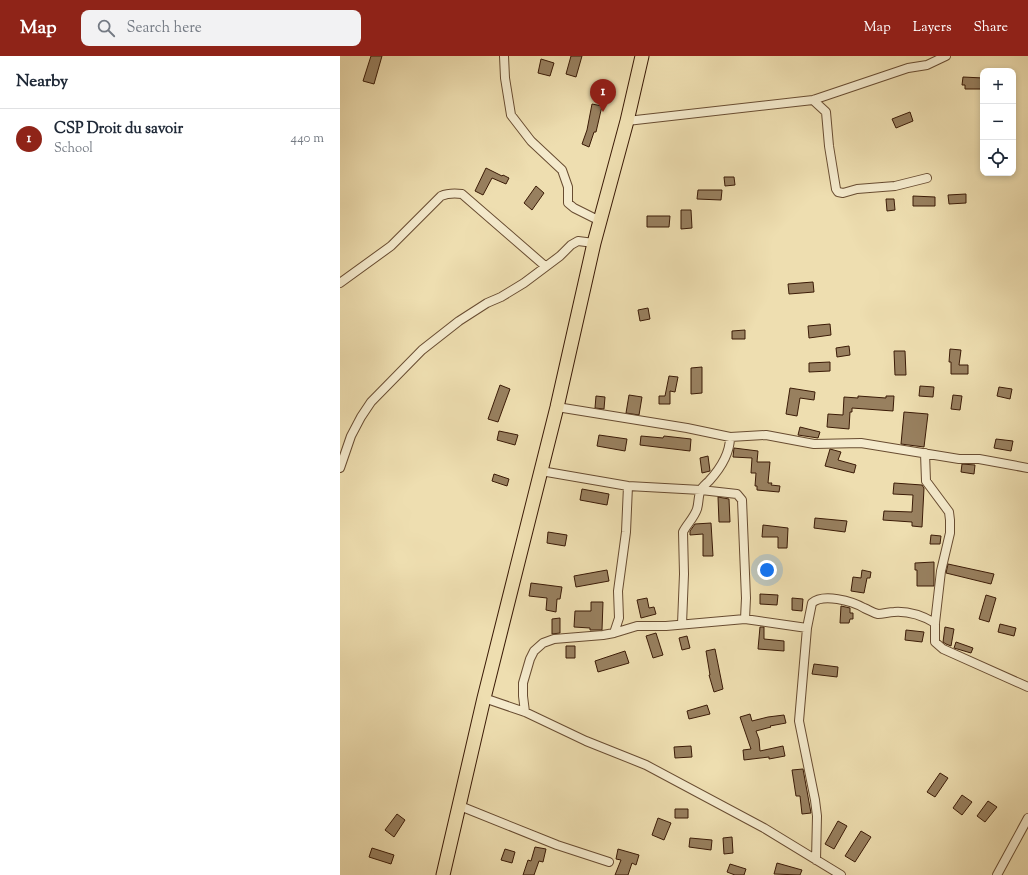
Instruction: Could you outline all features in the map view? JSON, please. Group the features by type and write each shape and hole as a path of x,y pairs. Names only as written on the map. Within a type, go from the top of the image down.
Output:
{"main road":[{"path":"443,875 484,698 557,407 594,243 627,121 642,56"}],"street":[{"path":"504,56 505,78 511,115 530,141 562,170 568,187 568,203 574,208 600,220"},
{"path":"627,121 813,100 908,68 927,65 946,56"},
{"path":"813,100 826,112 829,146 836,189 838,192 843,193 857,189 895,186 926,178"},
{"path":"340,283 391,246 441,196 447,193 462,194 545,266"},
{"path":"340,468 351,436 371,402 422,350 459,321 487,303 524,284 545,266 560,256 571,244 578,241 594,243"},
{"path":"557,407 687,428 730,437 766,435 814,444 861,443 959,459 979,459 1028,468"},
{"path":"682,624 684,574 683,532 697,509 700,490 718,470 726,457 730,446 730,437"},
{"path":"926,453 926,481 949,512 950,520 950,533 941,571 935,623 935,642 938,645 1028,687"},
{"path":"541,471 628,486 700,490 737,494 742,500 746,598 745,619"},
{"path":"614,633 619,618 618,591 626,532 628,486"},
{"path":"816,860 817,816 815,800 798,721 806,628 812,603 816,599 825,598 855,604 879,614 896,612 924,617 935,623"},
{"path":"924,617 937,611"},
{"path":"525,712 523,683 526,669 534,651 543,643 554,639 614,633 637,626 666,626 745,619 806,628"},
{"path":"484,698 525,712 586,741 646,766 764,828 841,875"},
{"path":"460,806 557,845 609,862"},
{"path":"997,875 1028,818"}],"building":[{"path":"371,56 382,56 374,84 363,81"},
{"path":"571,56 582,56 576,77 566,74"},
{"path":"541,59 554,63 550,76 538,73"},
{"path":"963,77 980,78 980,89 965,89 965,85 962,85"},
{"path":"592,104 602,106 596,132 594,132 589,147 582,144 587,130"},
{"path":"910,112 913,121 896,128 892,119"},
{"path":"486,168 509,178 506,184 492,178 483,195 475,191"},
{"path":"724,177 734,177 735,185 725,186"},
{"path":"536,186 544,193 532,210 524,203"},
{"path":"698,190 722,190 721,200 697,199"},
{"path":"966,194 966,203 949,204 948,195"},
{"path":"913,196 935,197 935,206 913,206"},
{"path":"886,199 894,199 895,210 887,211"},
{"path":"681,210 691,210 692,228 681,229"},
{"path":"647,216 670,216 669,227 647,227"},
{"path":"813,282 814,292 789,294 788,284"},
{"path":"648,308 650,319 640,321 638,310"},
{"path":"830,324 831,335 809,338 808,326"},
{"path":"745,330 745,339 732,339 732,331"},
{"path":"849,346 850,355 837,357 836,348"},
{"path":"950,349 961,350 959,365 968,365 968,374 951,374 951,362 949,362"},
{"path":"894,351 905,351 906,375 895,375"},
{"path":"830,362 830,371 809,372 809,363"},
{"path":"702,367 702,393 691,394 691,368"},
{"path":"669,376 678,377 675,392 670,391 670,404 659,404 659,396 665,396"},
{"path":"500,385 510,389 498,422 488,419"},
{"path":"920,386 934,387 933,397 919,396"},
{"path":"999,387 1012,389 1010,399 997,396"},
{"path":"790,388 815,392 814,400 800,398 797,416 786,414"},
{"path":"629,395 642,397 639,415 626,413"},
{"path":"953,395 962,396 960,410 951,409"},
{"path":"596,396 605,397 604,409 595,408"},
{"path":"858,396 886,398 886,396 894,396 893,411 852,408 852,412 850,412 849,429 827,427 828,414 843,415 844,397 858,398"},
{"path":"904,412 928,414 924,447 901,444"},
{"path":"800,427 820,432 818,438 798,435"},
{"path":"499,431 518,435 515,445 497,440"},
{"path":"599,435 627,439 625,451 597,446"},
{"path":"641,436 663,438 664,436 691,439 690,451 640,445"},
{"path":"996,439 1013,441 1011,451 994,448"},
{"path":"734,448 758,451 757,462 770,462 768,483 772,483 771,485 780,486 779,492 757,490 757,486 755,486 756,473 751,473 752,458 733,457"},
{"path":"830,449 841,452 838,460 856,465 854,473 825,466"},
{"path":"708,456 710,471 702,473 700,458"},
{"path":"962,464 975,465 974,474 961,472"},
{"path":"494,474 509,479 507,486 492,481"},
{"path":"894,483 922,485 924,488 922,527 912,526 912,522 883,520 884,511 912,512 913,495 893,494"},
{"path":"582,489 609,494 607,505 580,500"},
{"path":"718,497 729,499 730,522 719,522"},
{"path":"815,518 847,521 845,532 814,528"},
{"path":"711,523 713,556 703,556 703,534 690,535 690,531 695,524"},
{"path":"763,525 788,528 787,548 778,548 778,537 762,537"},
{"path":"548,532 567,535 565,546 547,543"},
{"path":"931,535 941,536 940,544 930,544"},
{"path":"934,562 934,586 917,586 917,570 915,570 915,563"},
{"path":"948,564 994,574 991,584 946,573"},
{"path":"607,570 609,581 576,587 574,576"},
{"path":"862,570 871,572 870,578 867,578 864,593 851,591 853,577 861,578"},
{"path":"531,583 562,587 560,599 557,599 556,612 546,610 547,598 529,596"},
{"path":"760,594 778,595 777,605 760,604"},
{"path":"986,595 996,598 989,622 979,619"},
{"path":"647,598 649,608 654,607 656,614 641,618 637,600"},
{"path":"792,598 803,599 802,611 792,610"},
{"path":"591,602 603,602 602,630 590,630 590,628 574,627 575,611 591,611"},
{"path":"841,606 850,608 850,613 853,613 853,619 850,619 849,623 840,623"},
{"path":"560,618 560,633 552,634 552,619"},
{"path":"1000,624 1016,628 1014,636 998,632"},
{"path":"760,627 764,627 764,639 784,641 784,651 758,649"},
{"path":"945,627 954,629 951,646 943,642"},
{"path":"906,630 924,632 922,642 905,640"},
{"path":"656,633 663,655 653,658 646,636"},
{"path":"687,636 690,648 682,650 679,638"},
{"path":"956,642 973,648 971,653 954,648"},
{"path":"566,646 575,646 575,658 566,658"},
{"path":"715,649 723,689 714,692 709,675 706,651"},
{"path":"625,651 629,663 598,672 595,661"},
{"path":"814,664 838,667 837,677 812,674"},
{"path":"707,705 710,714 689,719 687,711"},
{"path":"750,714 752,721 784,715 786,723 770,726 771,727 756,731 759,739 760,751 783,746 785,756 769,759 769,757 744,760 743,750 751,749 740,717"},
{"path":"691,746 692,757 675,758 674,747"},
{"path":"803,769 811,813 802,814 800,796 796,796 792,770"},
{"path":"940,773 948,778 935,797 927,792"},
{"path":"962,795 972,802 962,815 953,808"},
{"path":"988,801 997,807 985,822 977,816"},
{"path":"675,809 688,809 688,818 675,818"},
{"path":"397,814 405,820 394,837 385,830"},
{"path":"658,818 671,823 664,840 652,835"},
{"path":"838,821 847,826 834,849 825,844"},
{"path":"861,831 871,837 855,862 845,856"},
{"path":"732,837 733,853 724,854 723,838"},
{"path":"690,838 712,840 711,850 689,847"},
{"path":"535,847 546,849 543,862 539,861 534,875 523,875 528,860 531,861"},
{"path":"372,848 394,855 391,864 369,857"},
{"path":"505,849 515,852 512,863 501,860"},
{"path":"618,849 639,855 636,865 632,863 628,875 615,875 621,860 616,859"},
{"path":"777,863 802,870 800,875 774,874"},
{"path":"730,864 746,869 744,875 735,875 727,872"}],"place":[{"name":"CSP Droit du savoir","path":"603,112"}]}
